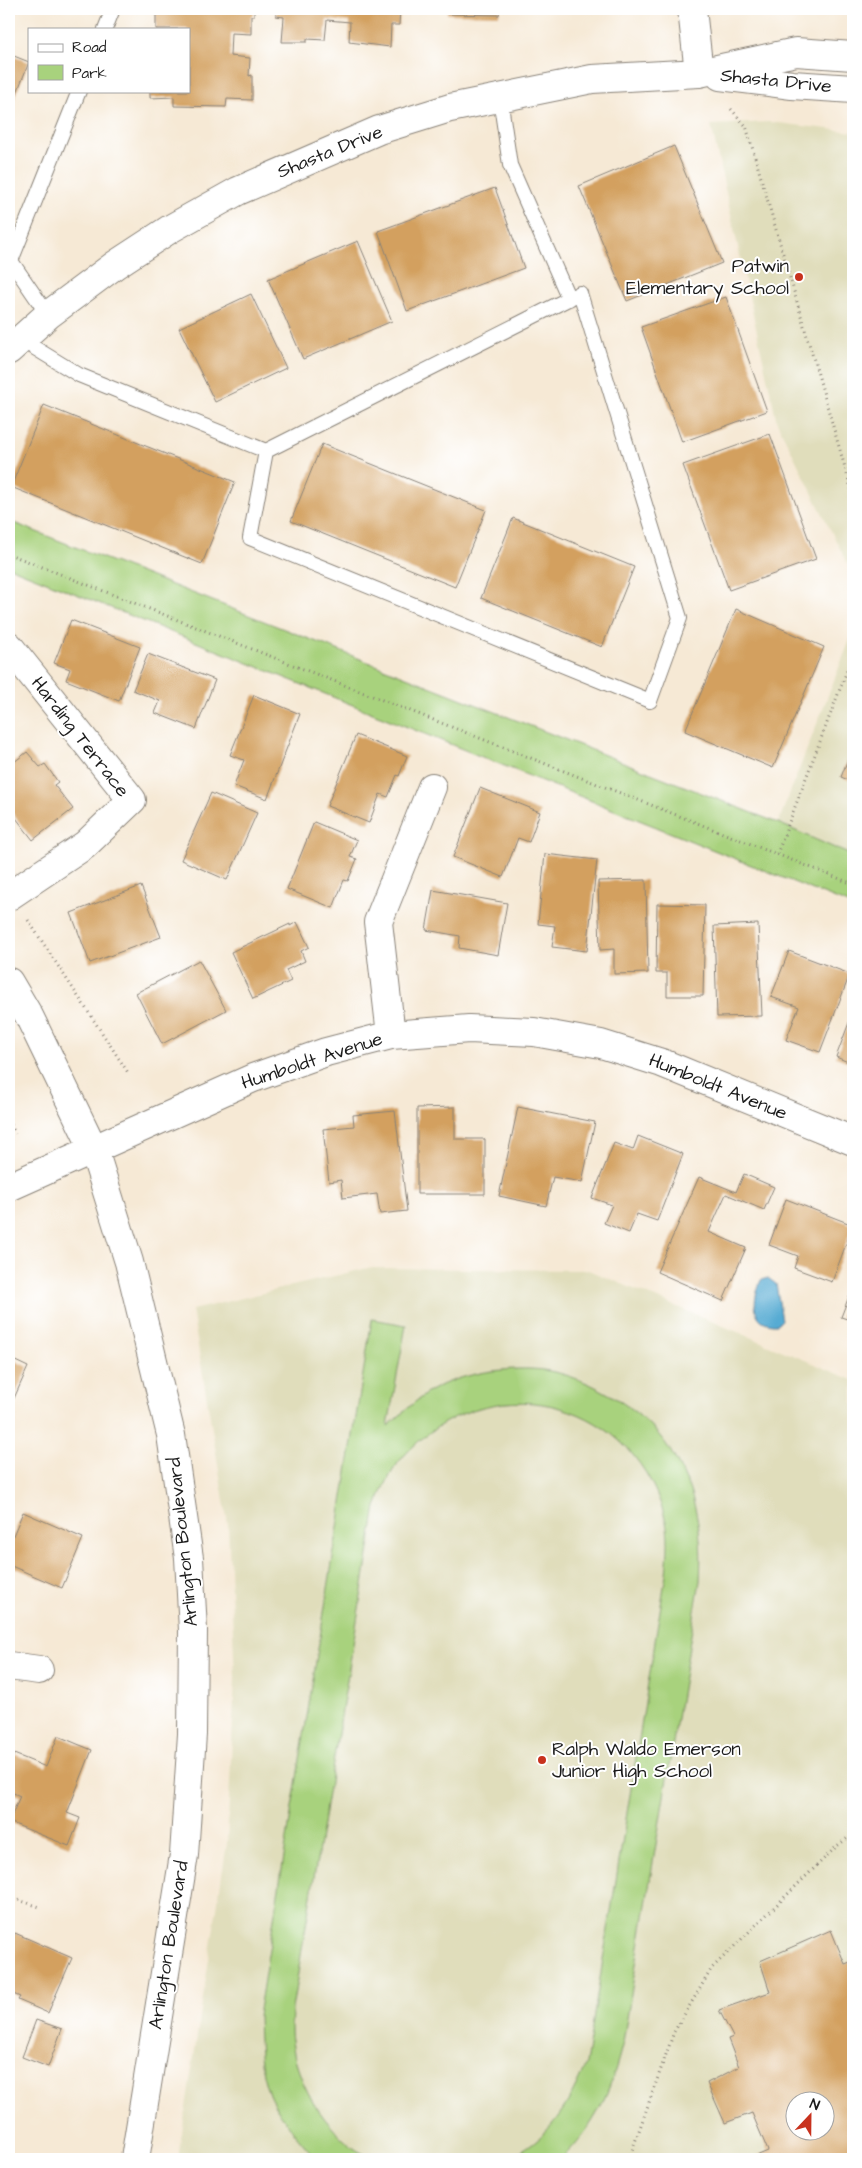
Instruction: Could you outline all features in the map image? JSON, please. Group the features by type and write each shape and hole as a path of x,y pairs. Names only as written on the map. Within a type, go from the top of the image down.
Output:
{"street":[{"path":"692,9 699,73"},
{"name":"Shasta Drive","path":"15,344 48,314 115,265 170,229 238,191 380,130 450,108 592,79 699,73 796,52 853,56"},
{"name":"Shasta Drive","path":"699,73 792,85 853,89"},
{"name":"Harding Terrace","path":"9,646 132,800 85,845 10,895"},
{"path":"391,1035 378,922 432,788"},
{"name":"Arlington Boulevard","path":"9,982 29,1016 94,1150 129,1262 171,1435 189,1558 193,1630 192,1734 184,1854 174,1926 135,2159"},
{"name":"Humboldt Avenue","path":"9,1187 94,1150 155,1120 253,1078 326,1052 391,1035 468,1029 534,1032 601,1044 662,1063 853,1141"},
{"path":"9,1666 39,1670"}],"lane":[{"path":"105,28 113,9"},
{"path":"48,314 11,261 79,92"},
{"path":"500,98 510,164 569,299"},
{"path":"15,344 79,375 266,450 580,293 680,618 650,701 250,538 266,450"}],"path":[{"path":"699,73 746,126 853,495"},
{"path":"9,554 853,884"},
{"path":"777,854 853,655"},
{"path":"10,895 129,1074"},
{"path":"9,1120 16,1134"},
{"path":"629,2159 674,2032 712,1968 837,1846 853,1834"},
{"path":"9,1897 40,1908"}],"shaded area":[{"name":"Patwin Elementary School","path":"770,122 853,132 853,575 777,422 711,125"},
{"path":"853,632 853,856 778,823"},
{"name":"Ralph Waldo Emerson Junior High School","path":"368,1268 588,1270 853,1380 853,2159 178,2159 227,1843 235,1677 228,1524 192,1310"}],"green space":[{"path":"9,521 778,823 853,856 853,906 9,567"},
{"path":"372,1319 406,1325 388,1426 432,1390 467,1376 493,1371 531,1369 570,1376 610,1394 645,1420 659,1435 679,1466 692,1497 696,1513 701,1563 700,1581 623,2042 608,2091 601,2106 584,2133 561,2159 505,2159 534,2142 545,2132 564,2108 586,2064 666,1574 668,1544 664,1514 646,1473 620,1441 588,1419 551,1406 512,1403 473,1410 436,1428 398,1462 387,1481 376,1507 292,2009 291,2028 294,2055 311,2099 340,2136 360,2152 375,2159 318,2159 298,2138 277,2109 269,2094 263,2075 258,2016"}],"water":[{"path":"768,1278 776,1284 782,1320 778,1324 762,1320 756,1310 755,1302 758,1287 761,1280"}],"building":[{"path":"153,9 254,9 254,16 251,16 251,34 231,33 230,56 250,58 249,76 252,75 252,100 227,99 226,107 174,106 174,97 150,98 150,92 190,92 190,28 156,28 156,14 153,13"},
{"path":"276,9 400,9 399,25 391,25 390,47 349,42 350,22 327,20 325,40 307,39 307,42 282,42 284,17 276,16"},
{"path":"447,9 500,9 499,15 447,14"},
{"path":"9,54 28,62 28,65 9,113"},
{"path":"674,146 722,263 627,301 579,186"},
{"path":"495,188 524,268 407,311 378,231"},
{"path":"358,241 392,321 303,359 268,279"},
{"path":"251,294 286,368 215,402 179,328"},
{"path":"726,297 767,411 682,442 641,327"},
{"path":"44,405 235,482 202,564 11,487"},
{"path":"770,434 816,559 729,590 683,465"},
{"path":"322,444 486,510 455,587 291,521"},
{"path":"513,518 634,567 602,647 481,598"},
{"path":"736,609 824,647 773,768 685,731"},
{"path":"71,620 140,647 119,701 66,680 70,669 54,663"},
{"path":"148,654 215,680 196,729 155,713 160,701 133,690"},
{"path":"254,695 300,714 267,799 234,786 244,760 230,755"},
{"path":"356,735 407,756 388,797 380,794 369,823 327,806"},
{"path":"853,746 853,782 841,777"},
{"path":"27,752 40,767 45,764 58,782 54,785 73,809 33,840 9,809 9,766"},
{"path":"480,788 540,812 529,842 518,838 503,877 453,857"},
{"path":"211,793 257,813 227,880 181,860"},
{"path":"314,822 357,840 350,857 357,859 348,881 344,880 333,908 287,889"},
{"path":"545,854 597,860 587,951 552,947 555,926 538,924"},
{"path":"646,880 648,973 614,974 614,949 600,950 598,881"},
{"path":"141,886 161,937 90,963 71,913"},
{"path":"433,890 507,903 498,955 459,948 460,936 426,930"},
{"path":"657,904 705,905 703,996 667,996 667,973 656,973"},
{"path":"297,922 309,947 301,951 305,961 286,970 291,981 253,999 231,952"},
{"path":"758,924 762,1016 717,1017 714,926"},
{"path":"789,951 850,974 820,1052 786,1040 799,1007 771,997"},
{"path":"199,960 226,1010 162,1044 136,993"},
{"path":"853,1012 853,1064 836,1057"},
{"path":"455,1107 455,1139 485,1139 485,1194 417,1194 417,1108"},
{"path":"518,1107 595,1122 582,1182 553,1177 546,1206 499,1196"},
{"path":"395,1111 407,1211 380,1214 377,1194 343,1198 341,1180 329,1182 323,1129 354,1126 353,1115"},
{"path":"638,1136 683,1154 657,1221 637,1214 629,1233 604,1223 612,1205 592,1198 614,1143 633,1150"},
{"path":"744,1174 774,1187 764,1210 726,1194 709,1232 746,1248 723,1301 657,1272 699,1177 736,1192"},
{"path":"786,1199 853,1225 832,1282 794,1268 798,1256 769,1245"},
{"path":"853,1286 853,1321 841,1317"},
{"path":"9,1358 28,1367 11,1405 9,1404"},
{"path":"23,1512 83,1538 62,1588 9,1565 9,1545"},
{"path":"58,1736 92,1750 67,1813 80,1818 69,1846 9,1822 20,1796 9,1791 9,1766 14,1754 46,1767"},
{"path":"831,1930 845,1964 853,1961 853,2159 749,2159 768,2151 752,2113 725,2123 707,2083 739,2067 728,2039 733,2037 719,2010 770,1992 760,1961"},
{"path":"15,1933 72,1958 48,2013 18,2000 20,1997 9,1992 9,1946"},
{"path":"36,2020 62,2029 48,2067 22,2057"}],"place":[{"name":"Patwin Elementary School","path":"799,277"},
{"name":"Ralph Waldo Emerson Junior High School","path":"542,1760"}]}
